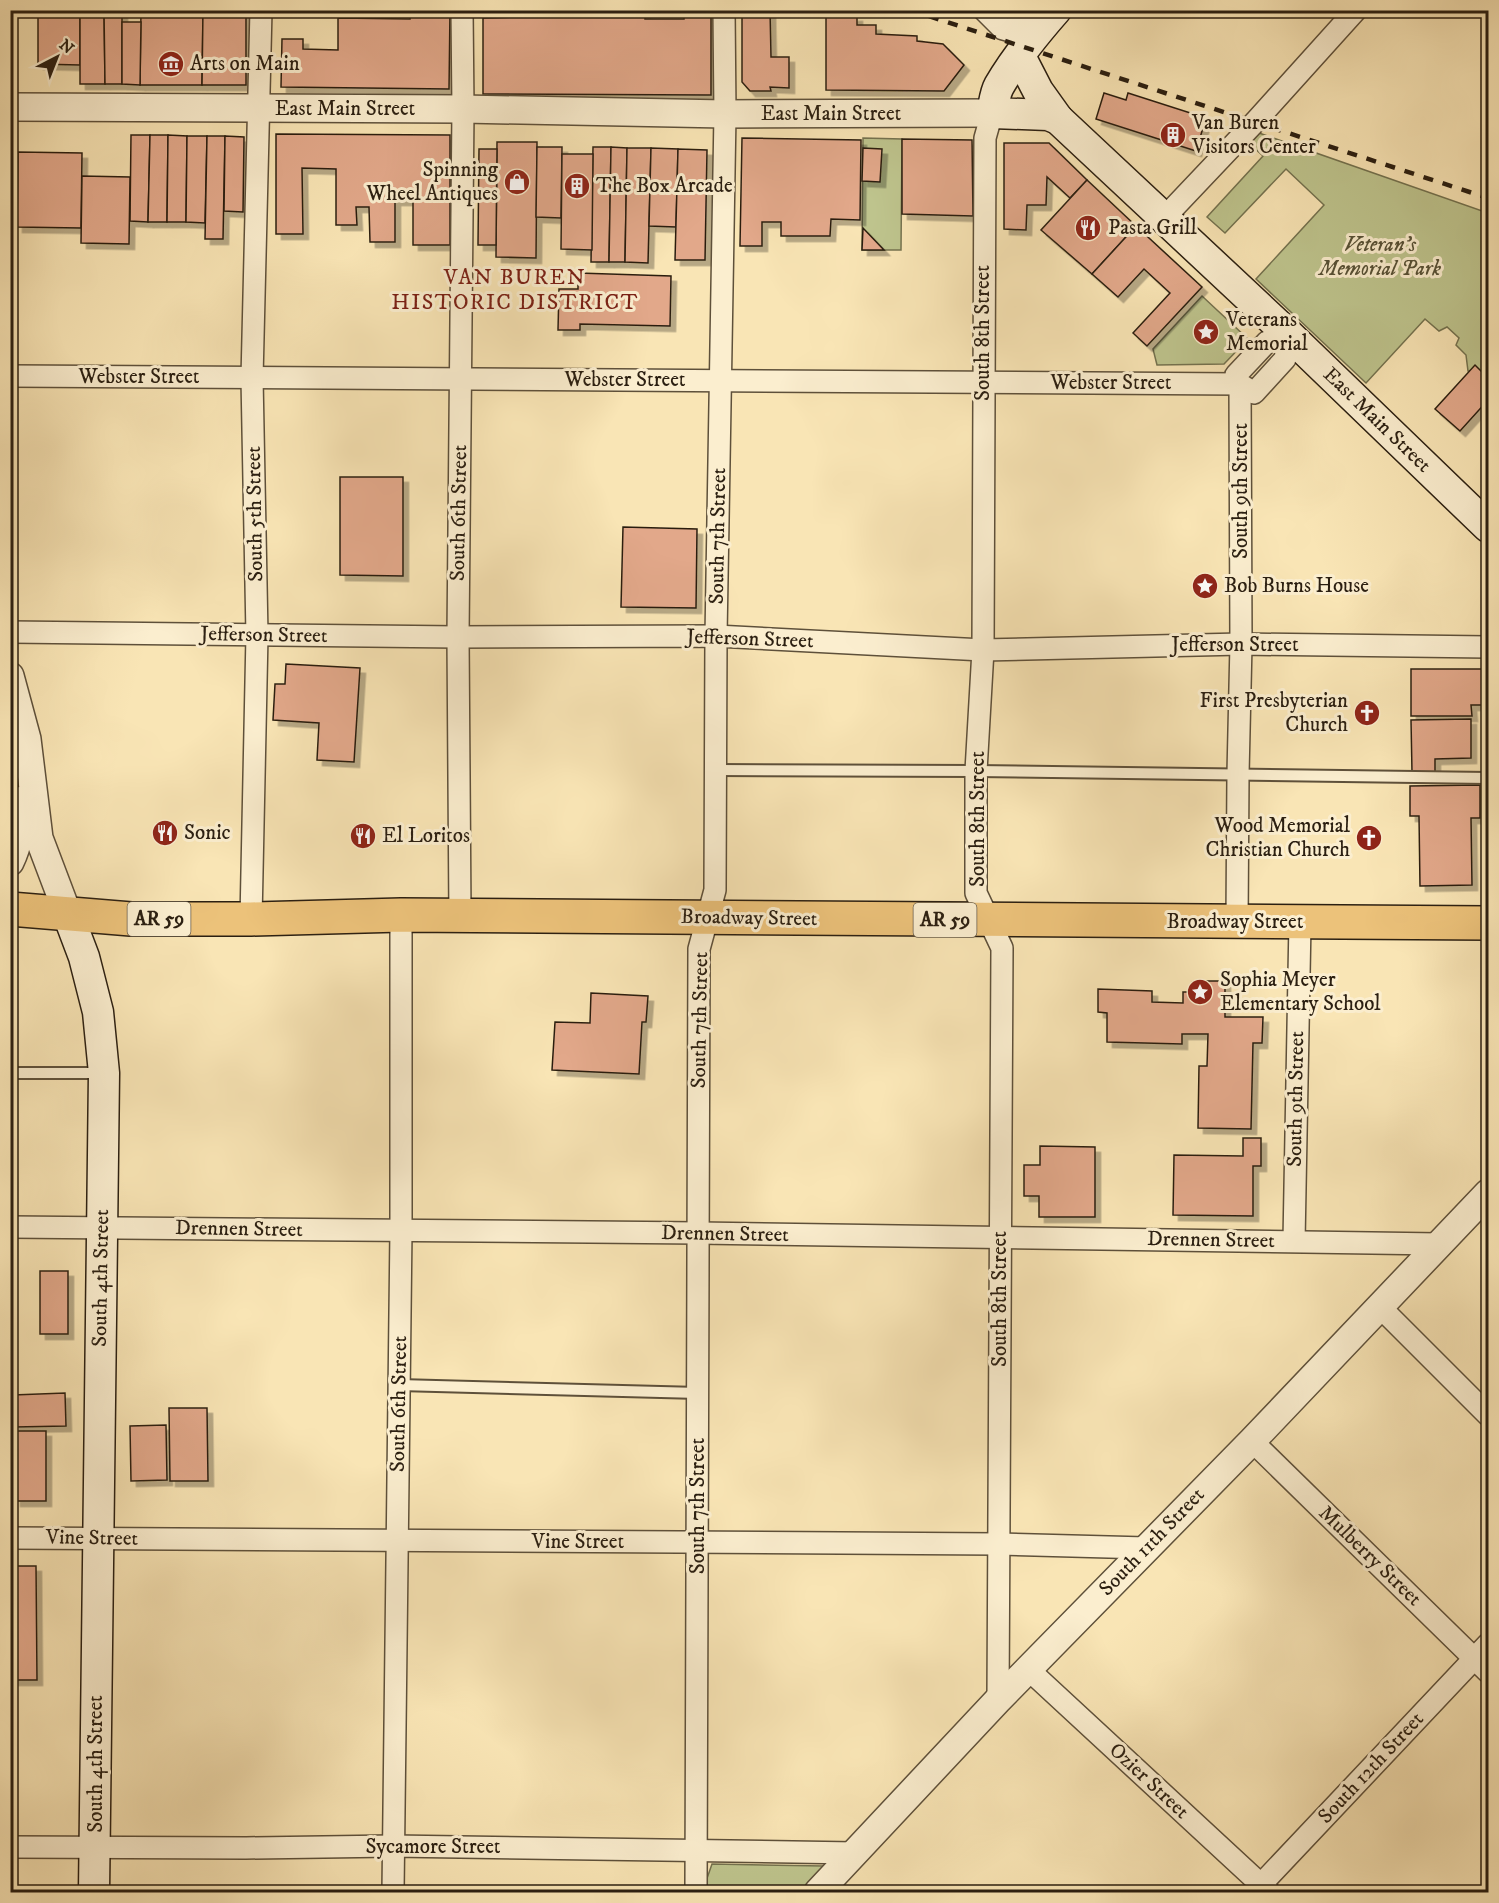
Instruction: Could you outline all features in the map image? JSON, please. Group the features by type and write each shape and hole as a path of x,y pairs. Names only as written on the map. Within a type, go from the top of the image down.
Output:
{"main road":[{"path":"992,113 998,87 1056,10"},
{"path":"1026,47 1038,91 1058,119"},
{"name":"East Main Street","path":"992,113 1048,115 1058,119 1289,335 1488,527"},
{"name":"Broadway Street","path":"10,909 131,919 401,915 1488,923"},
{"name":"South 4th Street","path":"67,912 84,957 98,1012 104,1073 94,1893"}],"street":[{"name":"South 5th Street","path":"251,919 257,635 252,378 261,10"},
{"name":"South 6th Street","path":"459,916 458,637 462,10"},
{"name":"South 7th Street","path":"696,1893 699,949 715,890 716,636 725,114 724,10"},
{"path":"984,10 1026,47"},
{"path":"1014,10 1026,47"},
{"path":"1164,218 1356,10"},
{"name":"East Main Street","path":"10,107 463,109 725,114 992,113"},
{"name":"South 8th Street","path":"992,113 985,138 983,650 976,771 976,893 1002,948 998,1700"},
{"path":"1240,384 1236,375 1267,342 1289,335"},
{"name":"Webster Street","path":"10,376 1240,384"},
{"name":"South 9th Street","path":"1237,922 1241,644 1240,384"},
{"name":"Jefferson Street","path":"10,633 458,637 716,636 983,650 1241,644 1488,647"},
{"name":"South 4th Street","path":"10,676 27,739 39,838 67,912"},
{"path":"10,862 17,848 21,830 27,739"},
{"name":"South 6th Street","path":"393,1893 401,1230 401,915"},
{"name":"South 9th Street","path":"1294,1241 1300,922"},
{"name":"South 11th Street","path":"818,1893 998,1700 1252,1441 1488,1193"},
{"name":"Drennen Street","path":"10,1227 699,1233 1439,1244"},
{"path":"1379,1306 1488,1415"},
{"name":"Mulberry Street","path":"1252,1441 1484,1658"},
{"name":"Vine Street","path":"10,1538 999,1544 1146,1548"},
{"name":"South 12th Street","path":"1261,1890 1484,1658"},
{"name":"Ozier Street","path":"1029,1670 1261,1890"},
{"name":"Sycamore Street","path":"10,1847 393,1846 855,1853"}],"lane":[{"path":"717,770 1488,778"},
{"path":"10,1073 104,1073"},
{"path":"399,1385 699,1393"}],"green space":[{"name":"Veteran's Memorial Park","path":"1259,133 1488,213 1488,371 1468,371 1466,355 1456,345 1459,338 1447,327 1439,331 1425,319 1366,383 1256,279 1324,205 1286,169 1225,233 1207,217 1263,156 1250,144"},
{"path":"863,138 902,139 901,250 862,250"},
{"path":"1202,296 1248,339 1224,364 1157,365 1153,349"},
{"path":"712,1864 824,1866 827,1870 808,1892 704,1892"}],"building":[{"path":"38,10 80,10 80,65 38,64"},
{"path":"80,10 104,10 105,84 80,84"},
{"path":"104,10 122,10 122,84 105,84"},
{"path":"141,10 203,10 202,85 140,85"},
{"path":"203,10 246,10 246,85 202,85"},
{"path":"410,10 450,10 449,89 281,87 282,39 303,39 303,49 338,50 338,18 410,19"},
{"path":"515,10 645,10 645,19 684,19 684,10 711,10 711,95 483,94 483,18 515,17"},
{"path":"742,10 770,10 771,57 789,57 789,88 770,87 771,91 750,91 742,82"},
{"path":"857,16 857,25 876,25 876,34 917,36 917,41 943,44 964,65 944,91 826,90 826,17"},
{"path":"122,22 141,22 140,85 122,84"},
{"name":"Van Buren Visitors Center","path":"1104,93 1126,100 1128,93 1206,118 1196,151 1096,119"},
{"path":"276,134 450,135 450,245 413,245 413,200 395,200 395,242 370,242 369,207 356,207 357,225 336,225 336,169 302,168 303,234 276,234"},
{"path":"131,135 150,135 148,222 130,221"},
{"path":"150,135 168,135 167,222 148,222"},
{"path":"168,135 187,136 186,222 167,222"},
{"path":"187,136 207,136 205,223 186,222"},
{"path":"207,136 225,136 223,239 205,239"},
{"path":"225,136 244,137 243,212 224,211"},
{"path":"742,138 861,140 860,220 831,219 830,236 781,236 781,222 762,222 762,246 740,246"},
{"path":"902,139 972,140 973,216 902,214"},
{"name":"Spinning Wheel Antiques","path":"497,142 537,142 536,258 496,257"},
{"path":"1004,143 1049,143 1087,180 1070,198 1047,177 1046,205 1027,205 1026,230 1004,229"},
{"path":"537,147 562,147 561,218 536,217"},
{"path":"593,147 611,147 609,262 591,262"},
{"path":"611,147 627,148 625,262 609,262"},
{"path":"627,148 651,148 648,263 625,262"},
{"path":"651,148 678,149 676,227 649,226"},
{"path":"863,148 882,149 880,182 862,181"},
{"path":"479,149 497,149 496,245 478,245"},
{"path":"678,149 707,150 705,260 675,260"},
{"path":"18,152 82,153 81,228 17,227"},
{"name":"The Box Arcade","path":"562,154 593,154 592,250 561,249"},
{"path":"82,176 130,177 129,244 81,243"},
{"name":"Pasta Grill","path":"1087,180 1136,226 1092,274 1041,230"},
{"path":"1136,226 1202,287 1147,346 1133,333 1170,293 1144,269 1118,297 1092,274"},
{"path":"863,228 884,250 862,250"},
{"path":"578,273 671,276 670,326 580,324 580,330 558,330 559,289 578,289"},
{"path":"1475,365 1488,378 1488,400 1460,431 1435,409"},
{"path":"340,477 403,477 403,576 340,575"},
{"path":"623,527 697,529 696,608 621,607"},
{"path":"286,664 360,668 354,762 317,760 319,723 273,720 275,684 285,684"},
{"path":"1411,669 1485,669 1485,705 1471,705 1472,716 1411,716"},
{"path":"1471,719 1471,758 1435,759 1435,772 1412,772 1411,720"},
{"path":"1480,785 1480,818 1471,818 1472,885 1420,886 1419,816 1410,816 1410,786"},
{"path":"1198,981 1225,981 1225,1017 1263,1017 1262,1043 1253,1043 1251,1129 1198,1128 1199,1066 1207,1066 1208,1034 1182,1034 1182,1044 1107,1042 1107,1013 1098,1012 1098,989 1152,991 1152,1002 1183,1003 1183,992 1198,992"},
{"path":"591,993 648,996 646,1022 642,1022 639,1074 552,1070 555,1022 590,1023"},
{"path":"1243,1138 1261,1138 1261,1166 1253,1166 1253,1216 1173,1215 1174,1155 1243,1156"},
{"path":"1040,1146 1095,1147 1095,1217 1039,1217 1039,1196 1024,1196 1024,1165 1040,1165"},
{"path":"40,1271 68,1271 68,1334 40,1334"},
{"path":"65,1393 66,1426 14,1427 13,1395"},
{"path":"169,1408 207,1408 208,1481 170,1481"},
{"path":"166,1425 167,1480 131,1481 130,1426"},
{"path":"10,1431 46,1431 46,1501 15,1501 15,1481 10,1481"},
{"path":"10,1566 36,1566 37,1680 10,1680"},
{"path":"14,1887 34,1887 34,1892 14,1892"}],"railway":[{"path":"910,10 1488,198"}],"place":[{"name":"Arts on Main","path":"171,64"},
{"name":"Van Buren Visitors Center","path":"1173,135"},
{"name":"Spinning Wheel Antiques","path":"517,182"},
{"name":"The Box Arcade","path":"577,186"},
{"name":"Pasta Grill","path":"1088,228"},
{"name":"Veterans Memorial","path":"1206,332"},
{"name":"Bob Burns House","path":"1205,586"},
{"name":"First Presbyterian Church","path":"1367,713"},
{"name":"Sonic","path":"165,833"},
{"name":"El Loritos","path":"363,836"},
{"name":"Wood Memorial Christian Church","path":"1369,838"},
{"name":"Sophia Meyer Elementary School","path":"1200,992"}],"district":[{"name":"VAN BUREN HISTORIC DISTRICT","path":"515,290"}]}
